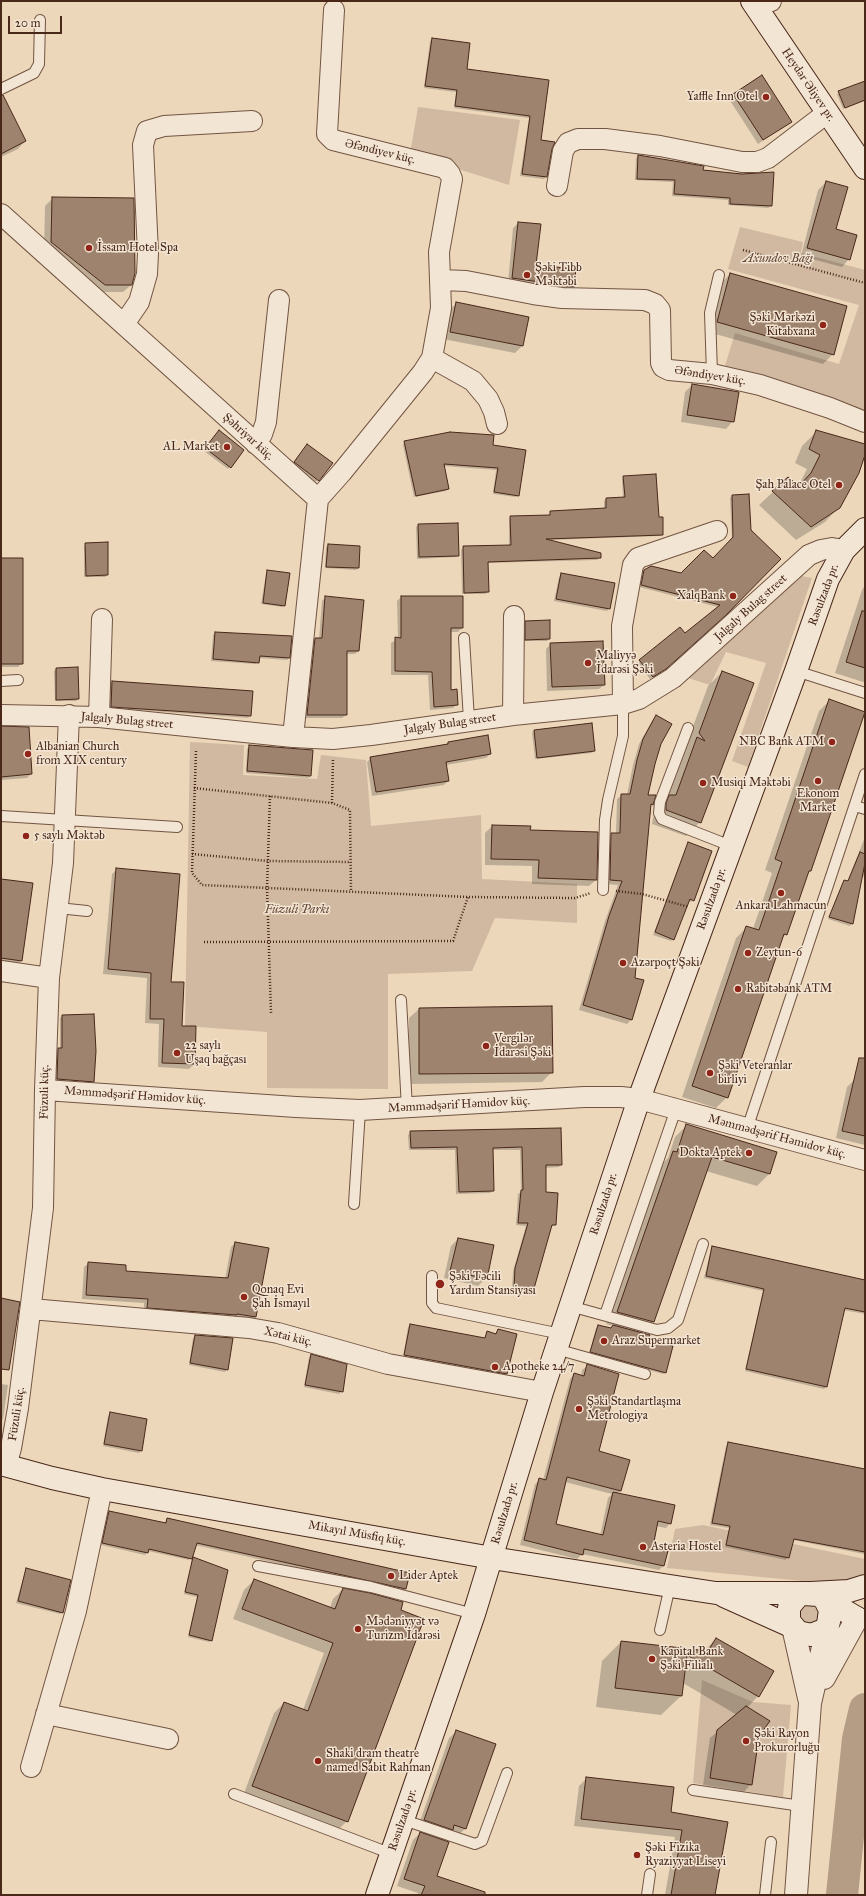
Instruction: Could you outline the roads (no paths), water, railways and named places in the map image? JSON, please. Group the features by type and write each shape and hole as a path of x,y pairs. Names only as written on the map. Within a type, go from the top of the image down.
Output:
{"main road":[{"name":"Heydər Əliyev pr.","path":"760,3 827,113 865,168"},
{"name":"Rəsulzadə pr.","path":"377,1895 474,1614 558,1342 639,1099 796,671 828,579 844,550 865,529"},
{"name":"Mikayıl Müsfiq küç.","path":"3,1465 102,1489 492,1558 716,1593"},
{"path":"810,1703 793,1627 789,1621 789,1607 798,1596 849,1591 865,1586"},
{"path":"716,1593 814,1594 862,1615"},
{"path":"716,1593 793,1627 804,1634 862,1615"},
{"path":"796,1895 810,1703 826,1627 828,1604 814,1594"},
{"path":"810,1703 862,1615"}],"street":[{"name":"Əfəndiyev küç.","path":"318,499 414,384 432,358 441,308 439,252 452,179 445,168 333,140 327,134 334,10"},
{"path":"557,186 563,151 568,144 578,139 605,139 660,146 742,162 757,162 768,158 780,150 827,113"},
{"path":"124,324 139,302 147,274 148,253 143,145 147,131 164,126 252,121"},
{"name":"Şəhriyar küç.","path":"1,214 318,499"},
{"name":"Əfəndiyev küç.","path":"441,280 466,281 562,298 645,300 655,304 660,310 661,363 663,367 669,370 712,374 760,385 830,408 865,422"},
{"path":"256,444 262,434 266,422 278,300"},
{"path":"432,358 473,381 488,399 494,412 496,424"},
{"path":"293,737 318,499"},
{"path":"623,704 622,626 633,565 638,558 718,531"},
{"name":"Jalgaly Bulag street","path":"1,715 69,715 293,737 334,738 371,735 470,720 623,704 639,699 673,678 809,555 832,548 844,550"},
{"path":"513,715 514,616"},
{"path":"99,718 102,620"},
{"name":"Füzuli küç.","path":"3,1465 15,1433 43,1208 49,978 63,863 69,715"},
{"path":"1,971 49,978"},
{"name":"Məmmədşərif Həmidov küç.","path":"45,1090 360,1110 603,1096 639,1099 865,1160"},
{"name":"Xətai küç.","path":"31,1309 249,1328 271,1332 388,1364 542,1392"},
{"path":"31,1766 76,1611 102,1489"},
{"path":"46,1714 168,1739"}],"lane":[{"path":"1,89 34,73 39,64 40,20"},
{"path":"712,374 710,313 719,275"},
{"path":"464,638 470,720"},
{"path":"796,671 865,693"},
{"path":"1,681 18,680"},
{"path":"603,890 605,820 622,736 623,704"},
{"path":"688,728 660,802 659,813 662,819 731,846"},
{"path":"747,1129 860,807 865,774"},
{"path":"1,816 177,827"},
{"path":"58,908 87,911"},
{"path":"401,1000 408,1108"},
{"path":"605,1316 676,1109"},
{"path":"354,1204 360,1110"},
{"path":"570,1306 657,1330 668,1328 678,1320 703,1244"},
{"path":"432,1276 432,1304 436,1308 558,1342 645,1374"},
{"path":"258,1566 371,1587 474,1614"},
{"path":"660,1630 670,1586"},
{"path":"404,1820 475,1844 482,1841 507,1773"},
{"path":"693,1790 802,1806"},
{"path":"234,1794 392,1854"},
{"path":"765,1895 771,1842"},
{"path":"647,1895 650,1874"}],"waterway":[{"path":"842,1895 858,1739 865,1709"}],"place":[{"name":"Yaffle Inn Otel","path":"766,97"},
{"name":"İssam Hotel Spa","path":"89,248"},
{"name":"Şəki Tibb Məktəbi","path":"527,275"},
{"name":"Şəki Mərkəzi Kitabxana","path":"823,325"},
{"name":"AL Market","path":"227,447"},
{"name":"Şah Palace Otel","path":"839,485"},
{"name":"XalqBank","path":"733,596"},
{"name":"Maliyyə İdarəsi Şəki","path":"588,663"},
{"name":"NBC Bank ATM","path":"832,742"},
{"name":"Albanian Church from XIX century","path":"28,754"},
{"name":"Ekonom Market","path":"818,781"},
{"name":"Musiqi Məktəbi","path":"703,783"},
{"name":"5 saylı Məktəb","path":"26,836"},
{"name":"Ankara Lahmacun","path":"781,893"},
{"name":"Zeytun-6","path":"748,953"},
{"name":"Azərpoçt Şəki","path":"623,963"},
{"name":"Rabitəbank ATM","path":"738,989"},
{"name":"Vergilər İdarəsi Şəki","path":"486,1046"},
{"name":"22 saylı Uşaq bağçası","path":"177,1053"},
{"name":"Şəki Veteranlar birliyi","path":"710,1073"},
{"name":"Dokta Aptek","path":"749,1153"},
{"name":"Şəki Təcili Yardım Stansiyası","path":"440,1284"},
{"name":"Qonaq Evi Şah İsmayıl","path":"244,1297"},
{"name":"Araz Supermarket","path":"604,1341"},
{"name":"Apotheke 24/7","path":"495,1367"},
{"name":"Şəki Standartlaşma Metrologiya","path":"579,1409"},
{"name":"Asteria Hostel","path":"643,1547"},
{"name":"Lider Aptek","path":"391,1576"},
{"name":"Mədəniyyət və Turizm İdarəsi","path":"358,1629"},
{"name":"Kapital Bank Şəki Filialı","path":"652,1659"},
{"name":"Şəki Rayon Prokurorluğu","path":"746,1741"},
{"name":"Shaki dram theatre named Sabit Rahman","path":"318,1761"},
{"name":"Şəki Fizika Ryaziyyat Liseyi","path":"637,1855"}],"park label":[{"name":"Axundov Bağı","path":"778,259"},
{"name":"Füzuli Parkı","path":"297,910"}]}
